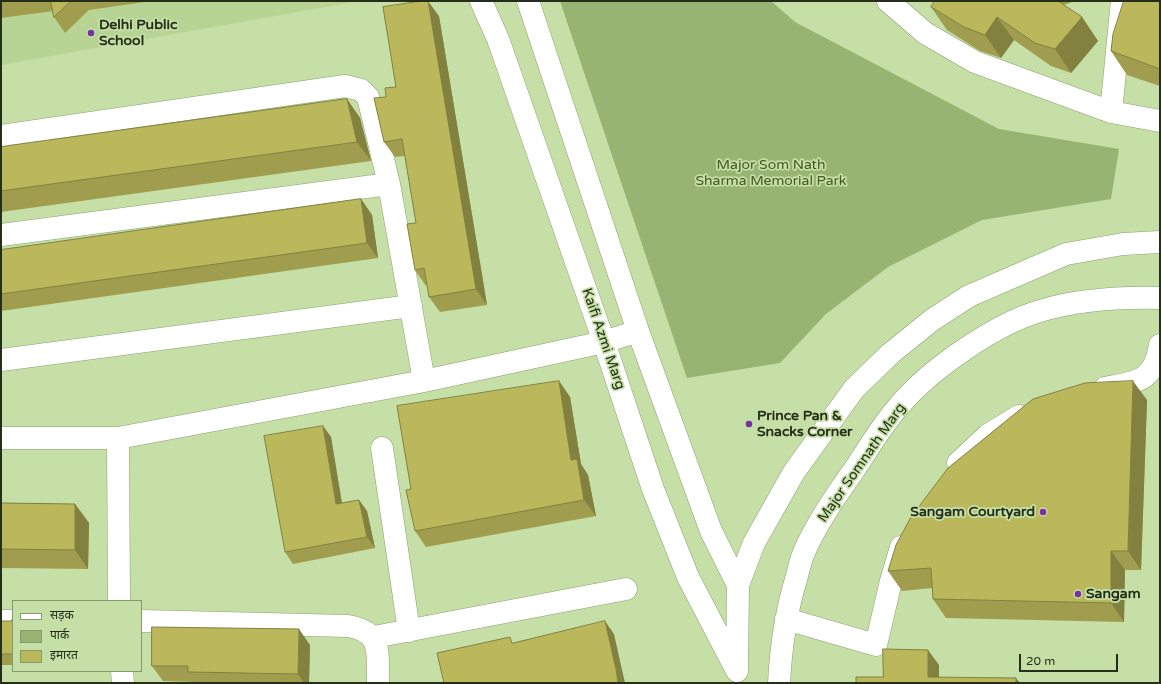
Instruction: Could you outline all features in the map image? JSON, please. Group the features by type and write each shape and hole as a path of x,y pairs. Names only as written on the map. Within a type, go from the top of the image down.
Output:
{"street":[{"name":"Kaifi Azmi Marg","path":"481,1 498,40 604,342 653,489 685,569 737,677"},
{"path":"528,1 638,331 711,531 738,585"},
{"path":"888,1 925,32 975,62 1111,112 1160,121"},
{"path":"1111,112 1122,1"},
{"path":"1,136 337,87 352,87 361,90 368,97 389,184 424,381"},
{"path":"1,235 389,184"},
{"path":"737,677 738,585 754,543 798,466 854,389 890,354 920,330 969,296 1066,254 1123,244 1160,242"},
{"name":"Major Somnath Marg","path":"779,683 780,658 788,606 804,551 828,508 899,406 930,376 968,347 998,330 1040,311 1086,301 1129,297 1160,298"},
{"path":"1,360 411,306"},
{"path":"1,438 118,438 424,381 604,342 638,331"},
{"path":"1084,394 1098,389 1136,383 1152,372 1160,345"},
{"path":"944,478 949,471 988,434 1026,412 1041,408"},
{"path":"118,438 119,600"},
{"path":"382,448 409,631"},
{"path":"786,619 876,645 894,569 902,543 910,530"},
{"path":"374,637 626,589"},
{"path":"1,621 12,621"},
{"path":"142,621 348,626 362,628 374,637 377,646 378,683"},
{"path":"122,672 123,683"}],"shaded area":[{"name":"Delhi Public School","path":"1,1 359,1 1,65"}],"green space":[{"name":"Major Som Nath Sharma Memorial Park","path":"560,1 771,1 795,22 999,129 1119,149 1111,199 982,220 888,267 826,314 780,363 687,378"}],"building":[{"path":"51,1 71,1 54,17"},
{"path":"428,1 476,289 429,297 424,268 415,270 407,224 416,223 402,139 384,142 374,98 386,97 385,88 396,87 383,7"},
{"path":"935,1 1058,1 1082,17 1055,49 1035,43 997,17 985,35 964,27 931,7"},
{"path":"1124,1 1160,1 1160,69 1111,51 1113,34"},
{"path":"347,99 357,142 1,191 1,147"},
{"path":"361,199 367,243 1,294 1,250"},
{"path":"559,381 571,460 577,459 584,500 415,531 406,490 411,489 397,406"},
{"name":"Sangam Courtyard","path":"1133,381 1128,551 1111,551 1111,603 933,599 931,568 888,571 896,545 911,517 948,468 1033,399 1085,383"},
{"path":"323,426 336,504 359,500 367,537 285,552 264,436"},
{"path":"1,503 75,504 75,550 1,549"},
{"path":"12,620 12,654 1,654 1,621 11,621"},
{"path":"605,621 618,683 444,683 437,653 510,637 512,643"},
{"path":"152,627 299,629 298,674 188,672 188,666 152,666"},
{"path":"883,649 928,650 928,677 1016,678 1016,683 856,683 856,677 883,677"}],"place":[{"name":"Delhi Public School","path":"91,33"},
{"name":"Prince Pan & Snacks Corner","path":"749,424"},
{"name":"Sangam Courtyard","path":"1043,512"},
{"name":"Sangam","path":"1078,594"}]}
